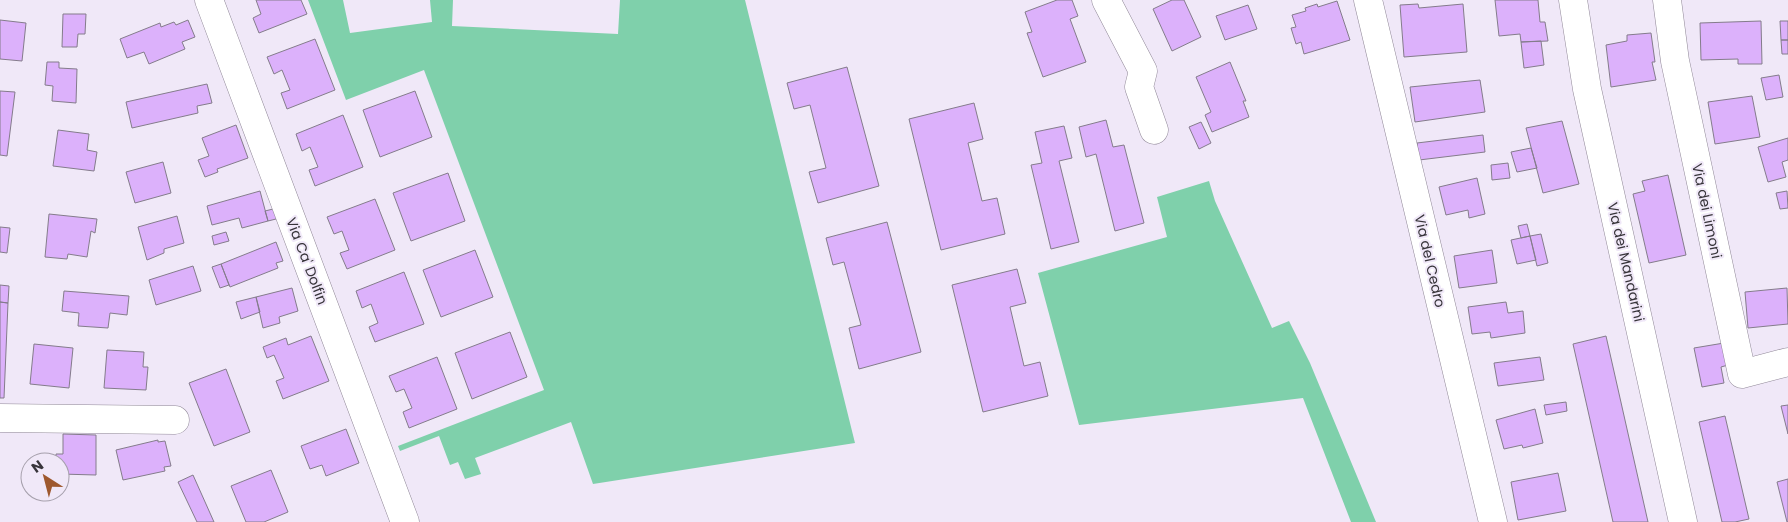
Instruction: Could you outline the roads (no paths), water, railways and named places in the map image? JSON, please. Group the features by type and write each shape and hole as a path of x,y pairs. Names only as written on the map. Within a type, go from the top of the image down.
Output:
{"street":[{"name":"Via Ca' Dolfin","path":"210,0 405,522"},
{"path":"1106,0 1143,71 1139,87 1154,130"},
{"name":"Via del Cedro","path":"1368,0 1493,522"},
{"name":"Via dei Mandarini","path":"1573,0 1587,89 1683,522"},
{"name":"Via dei Limoni","path":"1667,0 1675,60 1742,374 1788,362"},
{"path":"0,418 174,420"}]}
